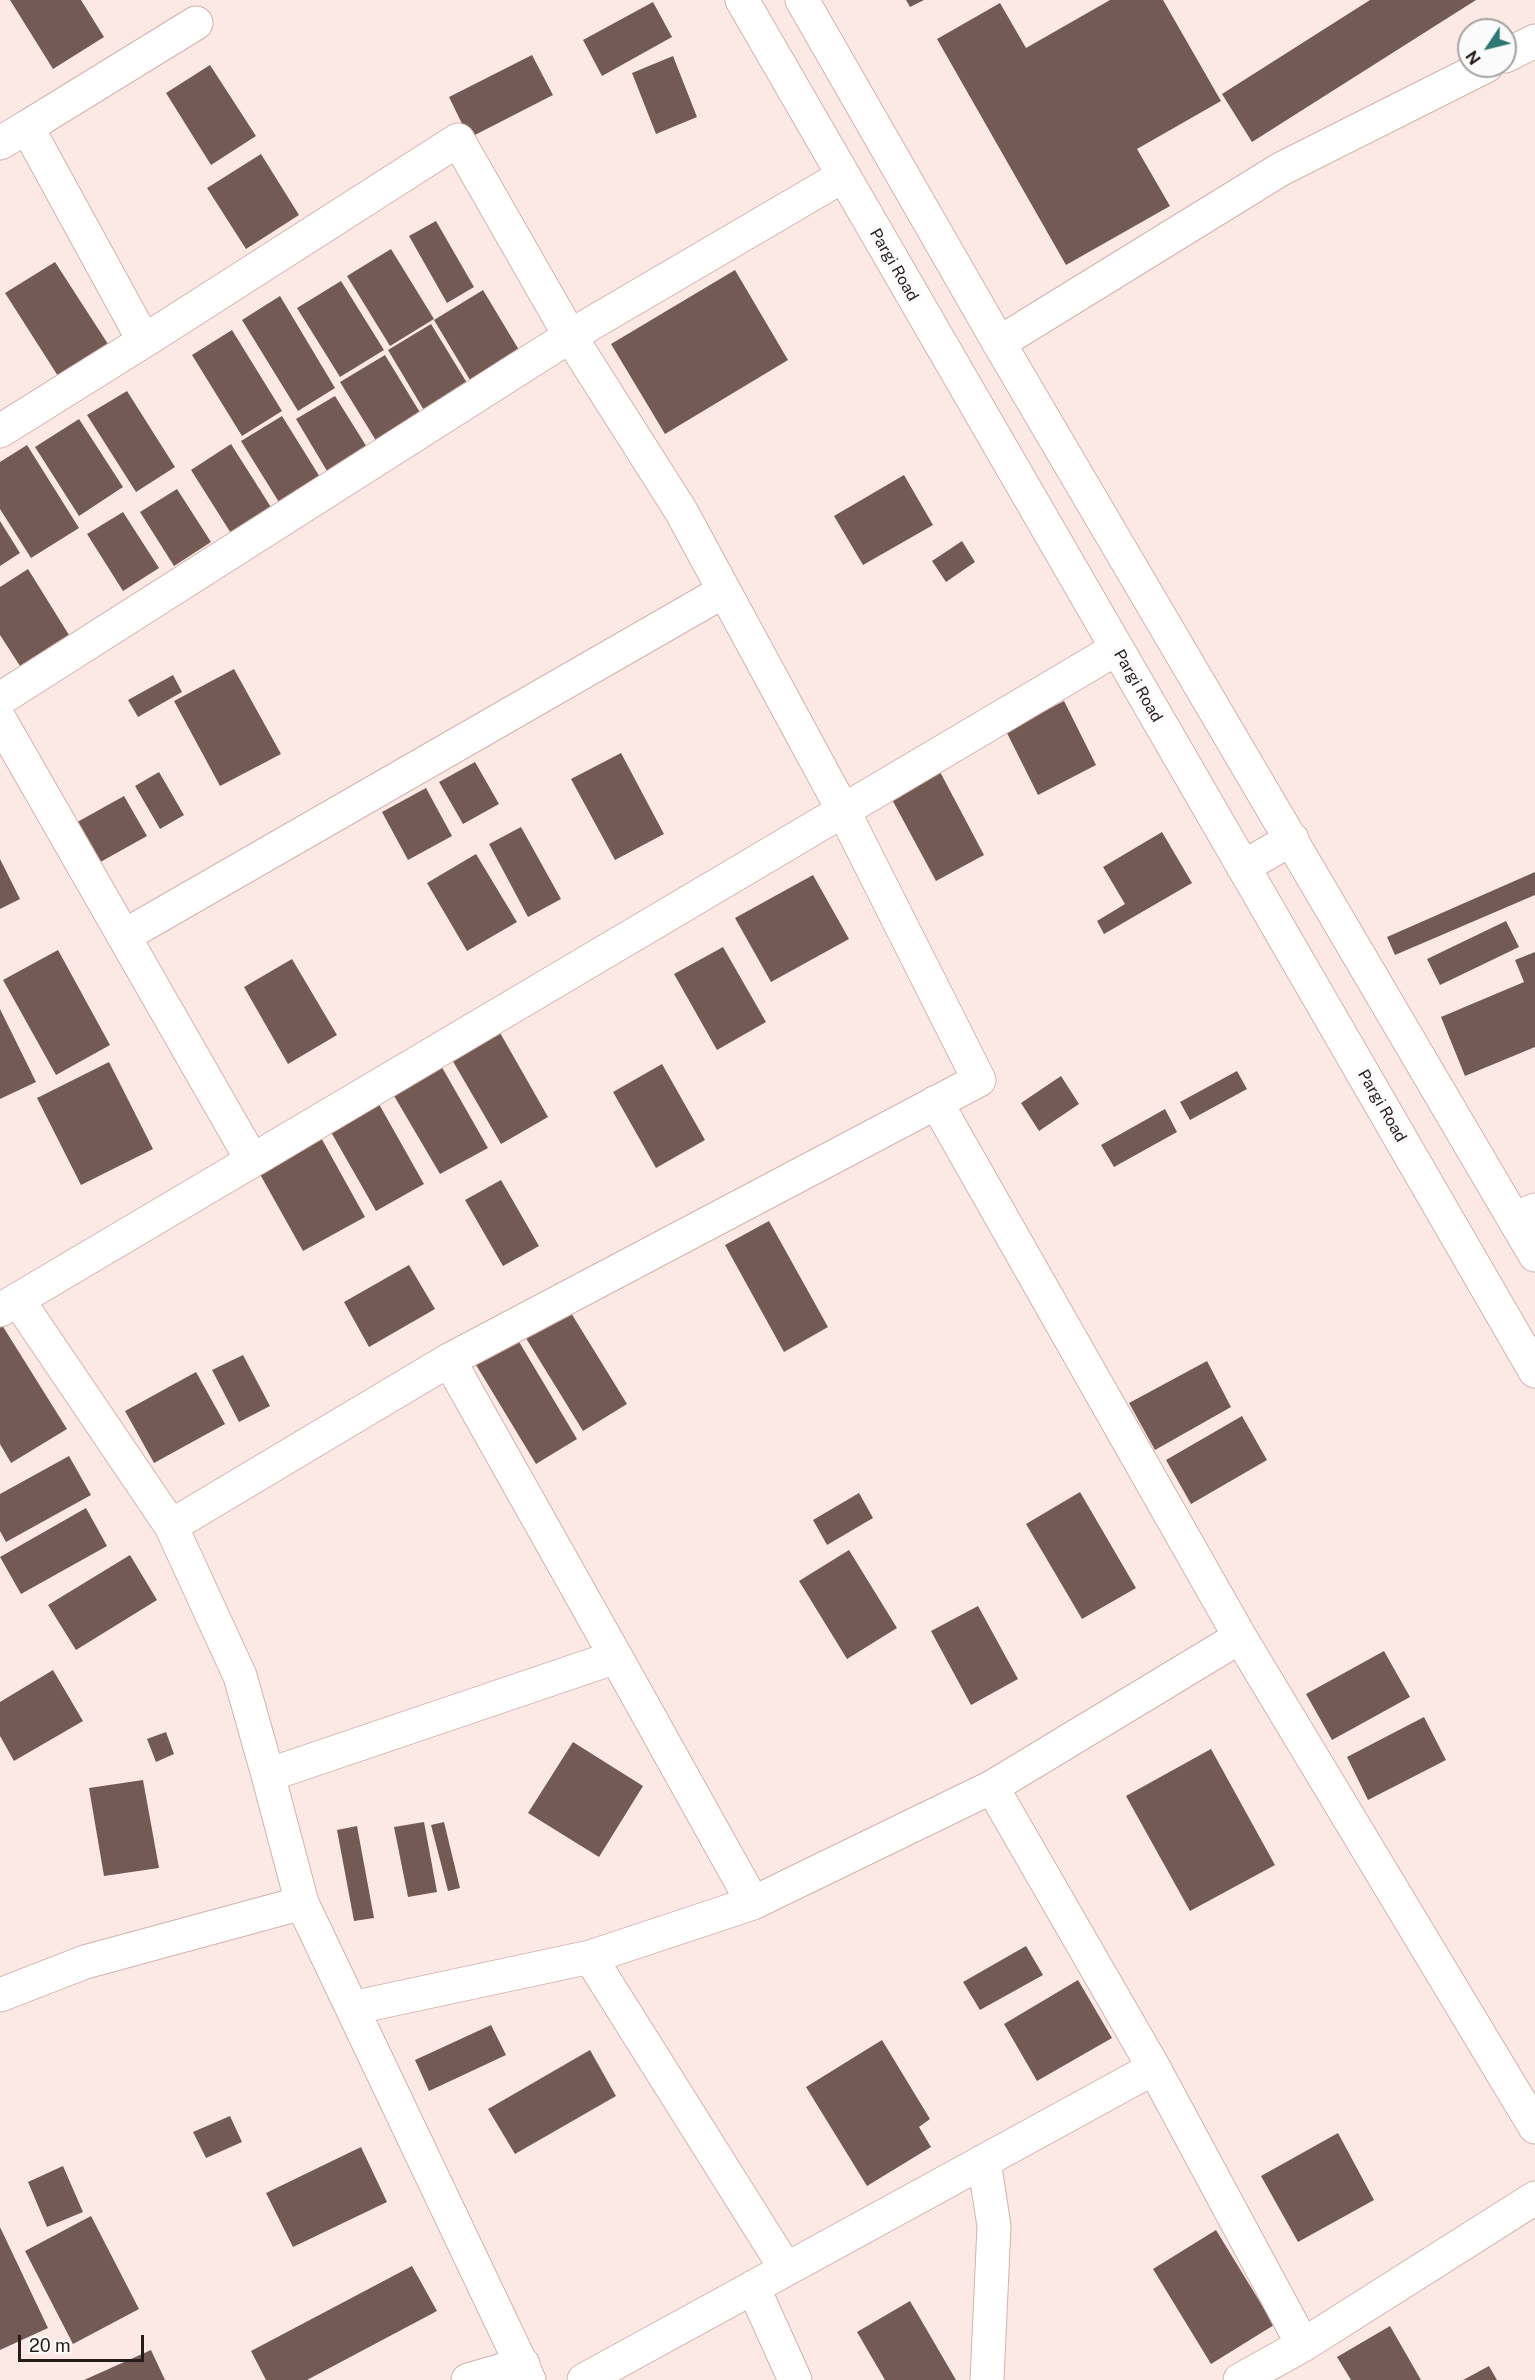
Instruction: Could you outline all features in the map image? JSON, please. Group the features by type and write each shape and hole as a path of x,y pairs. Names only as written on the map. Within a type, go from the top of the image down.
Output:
{"street":[{"name":"Pargi Road","path":"742,0 1535,1371"},
{"path":"802,0 999,343 1292,839 1525,1215 1535,1255"},
{"path":"144,341 14,135 196,23"},
{"path":"1517,51 1535,41"},
{"path":"999,343 1281,169 1462,78"},
{"path":"0,430 144,341 458,140 570,336 681,511 844,812 979,1080 449,1360 171,1526"},
{"path":"0,699 570,336 843,176"},
{"path":"124,936 724,591"},
{"path":"468,2380 526,2372 302,1902 240,1676 171,1526 9,1305 1116,649"},
{"path":"0,720 252,1160"},
{"path":"1243,867 1292,839"},
{"path":"936,1102 1240,1636 1535,2127"},
{"path":"449,1360 753,1903"},
{"path":"352,2008 590,1958 753,1903 992,1786 1240,1636"},
{"path":"268,1775 616,1657"},
{"path":"992,1786 1154,2068 1303,2345"},
{"path":"0,1995 85,1962 302,1902"},
{"path":"590,1958 786,2269"},
{"path":"584,2380 1154,2068"},
{"path":"984,2161 994,2226 987,2380"},
{"path":"1240,2380 1303,2345 1535,2198"},
{"path":"753,2287 795,2380"}],"building":[{"path":"10,0 81,0 104,37 53,69"},
{"path":"906,0 924,0 910,7"},
{"path":"1110,0 1163,0 1221,101 1137,149 1170,206 1066,265 937,39 1000,3 1026,48"},
{"path":"1370,0 1476,0 1252,142 1222,94"},
{"path":"653,2 672,37 602,76 583,40"},
{"path":"532,55 553,95 469,138 449,97"},
{"path":"673,56 697,117 656,134 632,73"},
{"path":"210,65 256,136 211,165 166,93"},
{"path":"261,154 299,215 246,249 207,188"},
{"path":"436,221 474,287 447,303 409,236"},
{"path":"391,249 434,319 390,346 347,276"},
{"path":"55,262 108,344 58,376 5,293"},
{"path":"735,270 788,360 665,434 611,344"},
{"path":"341,281 384,350 340,377 297,308"},
{"path":"483,290 528,365 479,395 434,320"},
{"path":"280,296 335,388 298,411 242,320"},
{"path":"431,324 475,396 431,422 388,350"},
{"path":"232,330 282,411 242,436 192,355"},
{"path":"385,355 427,424 383,452 340,382"},
{"path":"127,391 175,467 136,492 87,415"},
{"path":"335,396 370,452 330,476 296,419"},
{"path":"282,416 323,482 282,507 241,441"},
{"path":"79,419 123,487 79,516 35,447"},
{"path":"231,444 274,512 234,538 191,470"},
{"path":"27,445 79,528 31,558 0,509 0,462"},
{"path":"904,475 933,525 863,565 834,516"},
{"path":"177,489 211,542 174,566 140,512"},
{"path":"123,512 159,568 123,591 87,534"},
{"path":"0,521 20,553 0,566"},
{"path":"962,541 975,562 946,582 932,561"},
{"path":"28,569 69,635 20,666 0,635 0,587"},
{"path":"234,669 281,754 220,786 174,701"},
{"path":"173,675 182,692 138,717 128,700"},
{"path":"1064,701 1096,765 1038,795 1006,731"},
{"path":"621,753 664,834 615,860 571,779"},
{"path":"475,762 499,804 463,824 439,782"},
{"path":"938,768 984,855 936,881 889,794"},
{"path":"159,772 184,815 160,829 135,786"},
{"path":"426,788 452,836 408,860 382,812"},
{"path":"124,796 147,836 95,865 72,825"},
{"path":"521,827 561,899 528,917 489,844"},
{"path":"1162,832 1192,883 1104,934 1097,921 1125,904 1103,867"},
{"path":"476,854 517,922 467,951 427,883"},
{"path":"0,859 20,899 0,909"},
{"path":"1535,872 1535,895 1395,955 1387,937"},
{"path":"813,875 849,939 771,982 735,918"},
{"path":"1506,921 1519,947 1440,985 1427,959"},
{"path":"723,947 766,1022 717,1050 674,974"},
{"path":"58,950 110,1045 56,1075 3,980"},
{"path":"1535,952 1535,1047 1465,1076 1441,1017 1524,982 1515,960"},
{"path":"292,959 337,1035 288,1064 244,987"},
{"path":"0,1009 36,1082 0,1099"},
{"path":"499,1031 548,1117 501,1144 451,1058"},
{"path":"109,1062 153,1149 81,1185 37,1098"},
{"path":"439,1062 488,1148 440,1174 390,1089"},
{"path":"662,1064 705,1140 656,1168 613,1092"},
{"path":"1237,1071 1247,1089 1190,1120 1180,1102"},
{"path":"1061,1076 1079,1104 1039,1131 1021,1103"},
{"path":"375,1097 424,1184 376,1211 327,1125"},
{"path":"1165,1109 1177,1132 1114,1167 1101,1145"},
{"path":"314,1125 365,1217 303,1251 252,1160"},
{"path":"501,1180 539,1246 503,1266 465,1200"},
{"path":"769,1221 828,1327 784,1352 725,1245"},
{"path":"409,1265 435,1309 369,1347 344,1302"},
{"path":"568,1308 627,1404 583,1431 524,1335"},
{"path":"2,1325 67,1429 11,1463 0,1444 0,1327"},
{"path":"515,1335 577,1439 536,1464 473,1360"},
{"path":"243,1355 270,1406 239,1422 212,1370"},
{"path":"1207,1361 1231,1407 1155,1450 1129,1403"},
{"path":"196,1372 225,1424 154,1463 125,1411"},
{"path":"1242,1416 1267,1460 1191,1504 1166,1460"},
{"path":"69,1456 91,1495 6,1542 0,1531 0,1494"},
{"path":"1080,1492 1136,1588 1082,1619 1026,1524"},
{"path":"859,1493 873,1518 827,1545 813,1520"},
{"path":"86,1508 107,1546 21,1594 0,1557"},
{"path":"849,1550 897,1628 847,1659 799,1581"},
{"path":"130,1555 157,1600 76,1650 48,1605"},
{"path":"978,1606 1018,1679 971,1705 931,1631"},
{"path":"1384,1651 1410,1697 1332,1740 1306,1694"},
{"path":"53,1670 83,1721 14,1761 0,1736 0,1702"},
{"path":"1424,1717 1446,1760 1368,1800 1347,1757"},
{"path":"166,1732 174,1754 156,1762 147,1739"},
{"path":"573,1742 643,1786 599,1857 528,1813"},
{"path":"1211,1749 1275,1865 1190,1911 1126,1796"},
{"path":"143,1780 159,1868 104,1876 89,1788"},
{"path":"424,1822 437,1892 408,1897 394,1827"},
{"path":"444,1822 460,1888 448,1891 431,1825"},
{"path":"357,1826 374,1918 354,1921 337,1830"},
{"path":"1026,1946 1043,1975 980,2010 963,1982"},
{"path":"1078,1980 1112,2038 1037,2081 1004,2024"},
{"path":"491,2025 506,2055 429,2091 415,2060"},
{"path":"882,2040 930,2119 919,2127 931,2147 867,2186 806,2087"},
{"path":"590,2050 616,2096 515,2154 488,2109"},
{"path":"230,2116 242,2142 206,2158 193,2132"},
{"path":"1338,2133 1374,2200 1298,2242 1261,2176"},
{"path":"361,2147 387,2202 293,2247 266,2193"},
{"path":"63,2166 83,2212 47,2227 28,2182"},
{"path":"91,2216 139,2309 73,2344 25,2251"},
{"path":"0,2227 48,2328 0,2350"},
{"path":"1216,2230 1274,2325 1211,2364 1153,2269"},
{"path":"412,2266 437,2311 307,2380 266,2380 251,2351"},
{"path":"910,2301 956,2380 885,2380 857,2332"},
{"path":"1390,2326 1421,2380 1351,2380 1337,2357"},
{"path":"151,2350 165,2380 84,2380"},
{"path":"1489,2366 1497,2380 1463,2380"}]}
